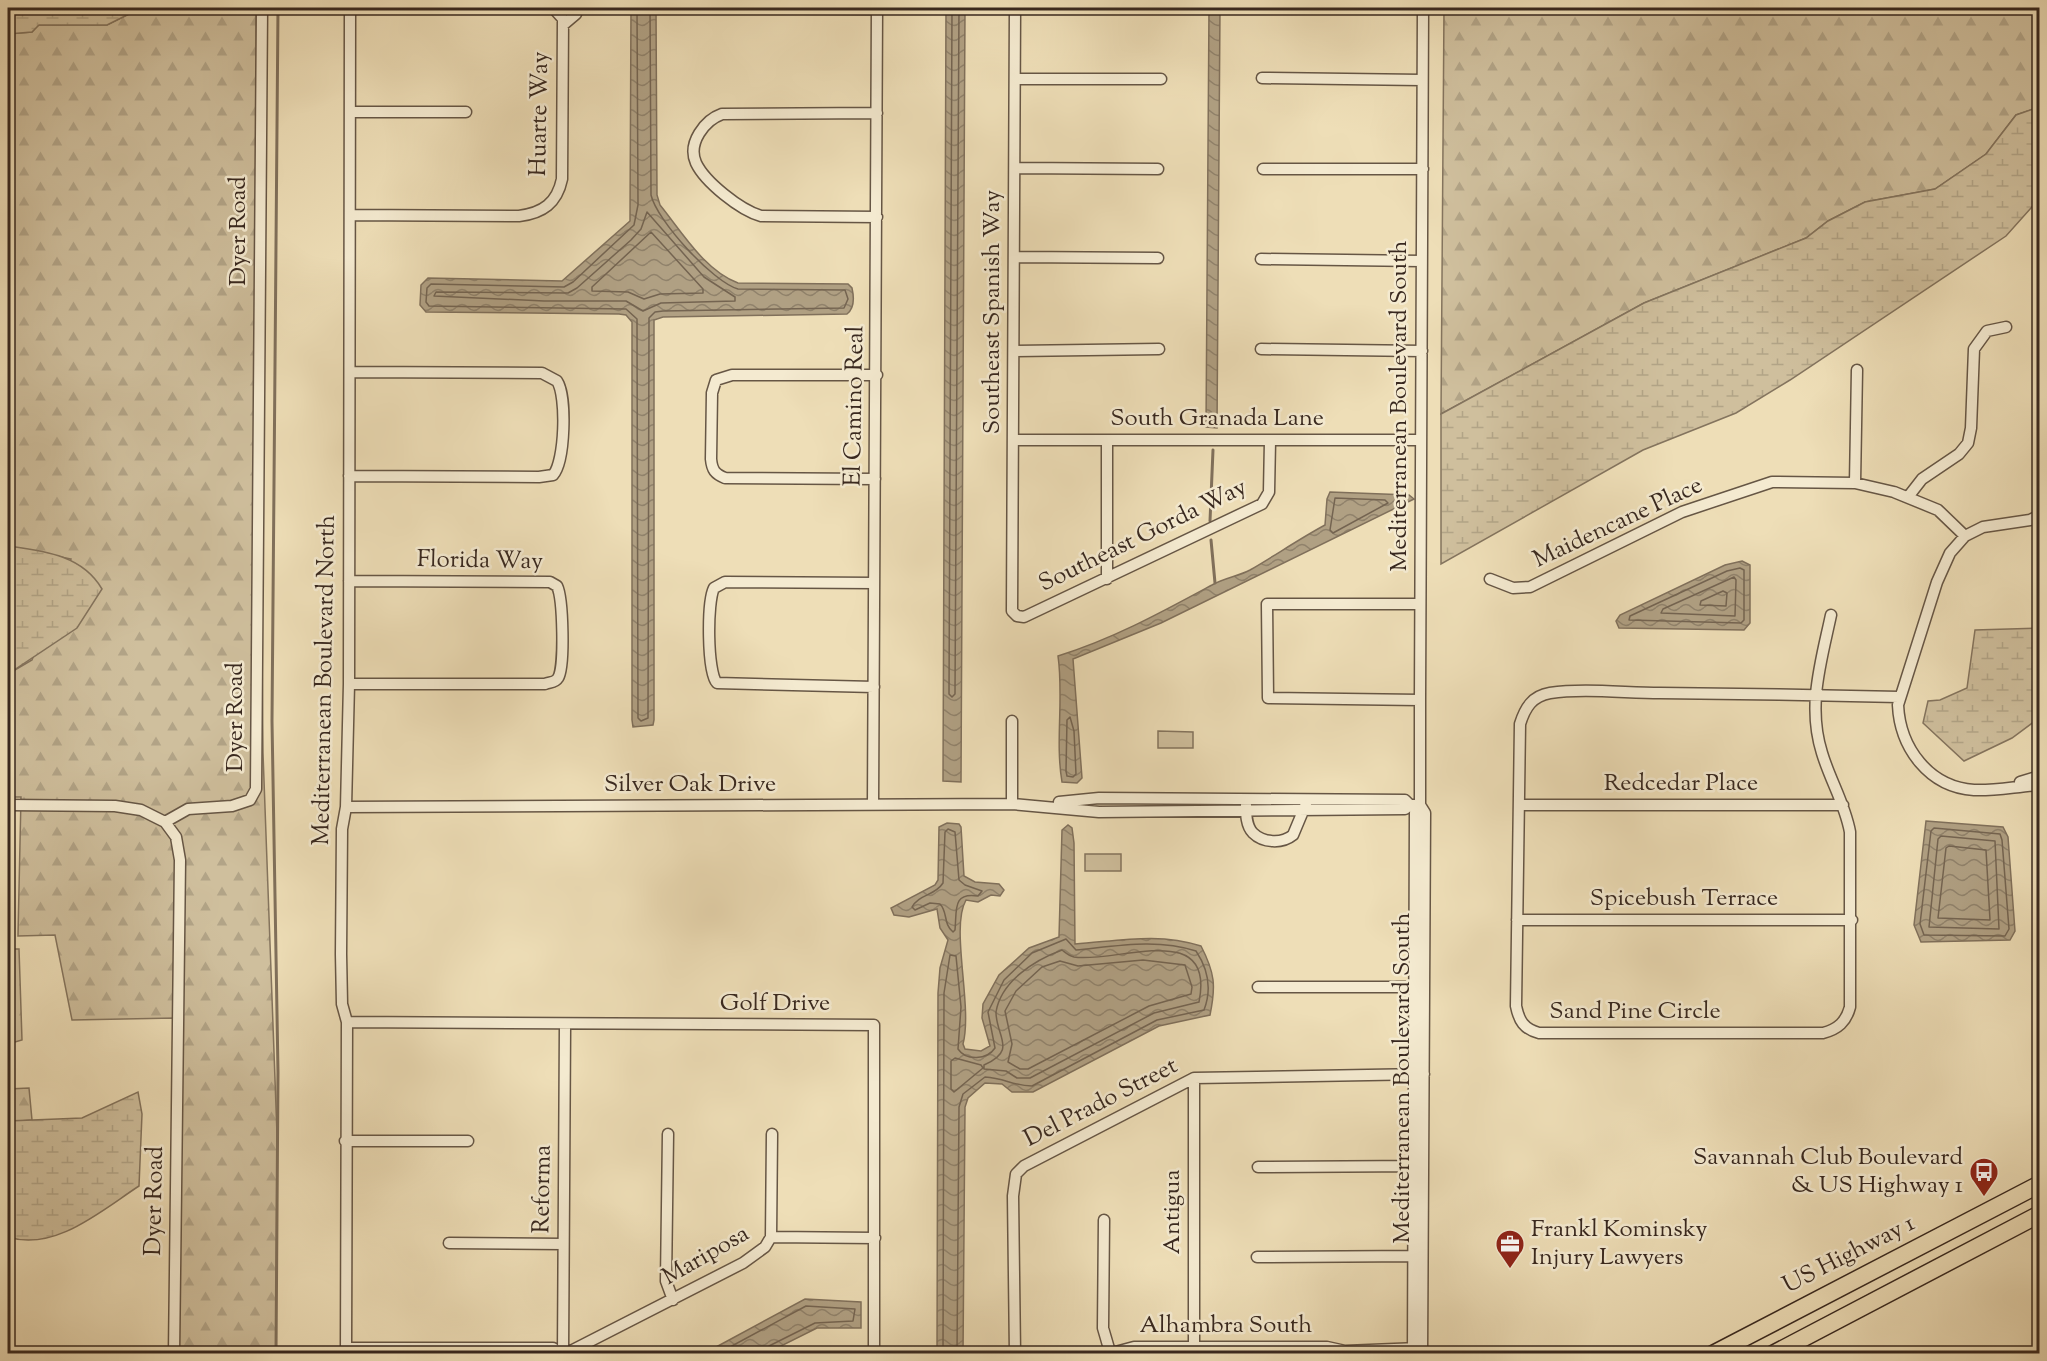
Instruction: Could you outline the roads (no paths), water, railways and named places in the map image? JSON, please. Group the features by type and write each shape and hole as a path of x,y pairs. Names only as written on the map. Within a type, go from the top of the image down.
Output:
{"main road":[{"name":"US Highway 1","path":"1713,1353 2040,1184"},
{"path":"1773,1353 2040,1214"}],"street":[{"name":"Dyer Road","path":"174,1353 180,860 176,837 165,822 188,809 232,806 250,800 256,789 262,8"},
{"path":"350,8 461,8"},
{"name":"Mediterranean Boulevard North","path":"346,1351 347,1022 342,1004 341,954 342,829 346,807 349,684 350,8"},
{"name":"Huarte Way","path":"351,215 519,216 544,210 552,203 562,179 563,25 560,14 549,8"},
{"path":"563,25 576,14 578,8"},
{"path":"707,8 877,8"},
{"name":"El Camino Real","path":"873,805 874,479 877,375 877,8"},
{"name":"Southeast Spanish Way","path":"1014,621 1012,611 1015,8"},
{"name":"Mediterranean Boulevard South","path":"1418,1351 1419,987 1415,805 1420,700 1423,8"},
{"path":"1262,78 1422,80"},
{"path":"1015,79 1161,79"},
{"path":"350,112 466,112"},
{"path":"877,113 722,114 706,124 697,137 694,151 696,163 707,177 739,206 752,214 877,217"},
{"path":"1015,168 1158,169"},
{"path":"1263,169 1423,169"},
{"path":"1015,257 1158,258"},
{"path":"1261,259 1421,261"},
{"path":"1908,497 1922,479 1959,454 1968,443 1971,428 1974,350 1987,331 2006,327"},
{"path":"1014,351 1159,349"},
{"path":"1261,350 1422,351"},
{"path":"1856,483 1857,370"},
{"path":"350,372 542,373 557,381 563,397 561,463 553,475 539,477 350,476"},
{"path":"874,479 725,478 712,469 712,415 713,386 716,380 732,375 877,375"},
{"name":"South Granada Lane","path":"1013,440 1421,440"},
{"path":"1107,440 1107,579"},
{"name":"Southeast Gorda Way","path":"1014,621 1262,504 1269,492 1270,441"},
{"name":"Maidencane Place","path":"1490,579 1513,588 1530,587 1683,512 1772,482 1856,483 1908,497 1938,510 1965,536"},
{"path":"2040,516 2030,520 1993,524 1965,536 1950,553 1941,572 1899,697 1898,716 1903,736 1924,768 1940,779 1974,790 2040,785"},
{"name":"Florida Way","path":"349,581 550,582 559,590 561,635 560,670 554,682 349,684"},
{"path":"874,583 719,584 711,594 711,670 712,677 722,684 874,687"},
{"path":"1420,604 1267,604 1268,698 1420,700"},
{"path":"1814,695 1831,615"},
{"name":"Sand Pine Circle","path":"1814,695 1819,743 1843,804 1850,832 1852,920 1850,1007 1841,1025 1823,1033 1539,1033 1522,1024 1516,1006 1521,724 1525,709 1534,699 1549,693 1814,695 1899,697"},
{"path":"1012,721 1012,804"},
{"path":"1994,789 2040,776"},
{"name":"Silver Oak Drive","path":"1035,805 1099,798 1246,799 1306,805"},
{"path":"1246,799 1246,811 1252,832 1261,838 1280,841 1293,835 1306,805"},
{"name":"Silver Oak Drive","path":"346,807 1012,804 1099,812 1246,811 1306,805 1405,800 1415,805"},
{"name":"Redcedar Place","path":"1520,805 1843,804"},
{"path":"8,805 116,806 141,810 165,822"},
{"name":"Spicebush Terrace","path":"1517,920 1852,920"},
{"path":"1258,987 1419,987"},
{"name":"Golf Drive","path":"347,1022 565,1026 874,1025 874,1353"},
{"name":"Reforma","path":"563,1353 565,1026"},
{"name":"Del Prado Street","path":"1015,1353 1013,1196 1016,1174 1024,1166 1194,1078 1419,1074"},
{"name":"Antigua","path":"1194,1078 1194,1346"},
{"path":"668,1134 666,1281 673,1300"},
{"path":"771,1237 772,1134"},
{"path":"345,1141 468,1141"},
{"path":"1258,1167 1419,1166"},
{"path":"1104,1220 1103,1328 1109,1353"},
{"name":"Mariposa","path":"563,1353 743,1263 765,1247 771,1237 875,1238"},
{"path":"449,1243 563,1244"},
{"path":"1257,1257 1418,1256"},
{"name":"Alhambra South","path":"1109,1353 1134,1347 1194,1346 1327,1347 1350,1352 1418,1351"},
{"path":"346,1351 552,1348 563,1353"}],"water":[{"path":"631,8 656,8 657,195 660,205 695,250 715,270 738,283 848,284 852,288 853,299 853,306 847,314 663,317 654,320 654,720 653,725 633,727 632,322 626,315 619,314 426,312 420,305 421,285 428,278 562,281 630,221"},
{"path":"946,8 965,8 961,782 943,781"},
{"path":"1209,8 1220,8 1217,428 1206,427"},
{"path":"1330,492 1409,495 1414,499 1161,623 1073,659 1082,778 1077,783 1062,782 1059,751 1060,672 1058,656 1118,633 1217,583 1250,570 1325,525 1327,499"},
{"path":"1742,561 1750,565 1750,623 1744,630 1619,628 1616,621 1620,615 1725,565"},
{"path":"1926,821 2003,827 2008,837 2015,931 2010,940 1921,942 1914,925"},
{"path":"947,823 959,824 961,827 964,876 975,882 999,884 1004,890 1000,896 991,895 978,902 966,900 962,913 960,929 965,1049 981,1051 990,1046 982,1018 983,1004 999,975 1029,948 1059,937 1062,830 1068,825 1072,828 1074,843 1075,944 1154,938 1201,946 1213,980 1210,1015 1159,1026 1033,1092 1012,1092 1002,1084 985,1083 968,1098 965,1107 963,1354 937,1353 938,993 940,968 948,940 940,928 937,909 909,917 894,915 891,908 935,885 938,880 939,827"},
{"path":"805,1299 861,1302 861,1328 817,1328 767,1353 705,1353"}],"waterway":[{"path":"276,1354 278,1072 272,721 278,8"},
{"path":"1210,521 1213,450"},
{"path":"1211,540 1215,583"}],"place":[{"name":"Savannah Club Boulevard & US Highway 1","path":"1984,1198"},
{"name":"Frankl Kominsky Injury Lawyers","path":"1510,1270"}]}
